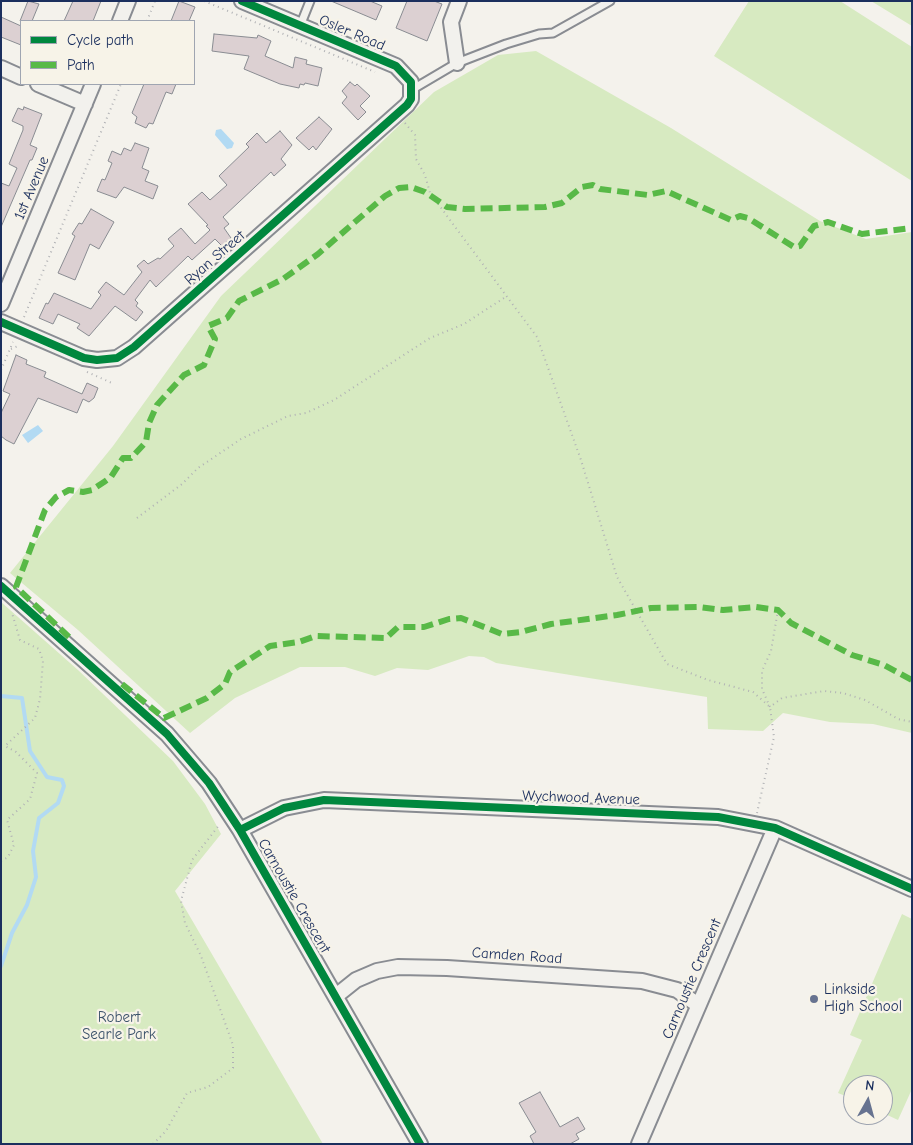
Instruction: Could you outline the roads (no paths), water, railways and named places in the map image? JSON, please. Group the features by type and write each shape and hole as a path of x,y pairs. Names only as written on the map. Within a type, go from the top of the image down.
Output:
{"street":[{"path":"120,20 128,1"},
{"name":"Osler Road","path":"242,1 396,66 408,78 412,89"},
{"path":"457,63 451,22 459,1"},
{"path":"1,68 20,76"},
{"path":"40,85 85,104"},
{"name":"1st Avenue","path":"1,304 93,85"},
{"name":"Ryan Street","path":"1,322 21,324 89,360 111,360 124,354 221,272 408,105 412,89"},
{"name":"Carnoustie Crescent","path":"1,586 167,734 209,783 240,830 420,1144"},
{"name":"Wychwood Avenue","path":"240,830 284,808 324,800 718,817 755,822 775,828 912,889"},
{"name":"Carnoustie Crescent","path":"639,1144 775,828"},
{"name":"Camden Road","path":"336,996 356,980 376,971 398,967 642,981 678,990 698,1005"}],"lane":[{"path":"300,26 310,1"},
{"path":"412,89 457,63 506,44 539,34 553,33 610,1"}],"water":[{"path":"221,129 234,143 232,148 227,149 215,135 216,130"},
{"path":"38,425 43,431 28,443 22,435"}],"waterway":[{"path":"1,696 22,698 30,751 47,777 62,780 64,786 58,803 39,818 33,851 36,877 27,905 12,933 1,966"}],"place":[{"name":"Linkside High School","path":"814,999"}],"park label":[{"name":"Robert Searle Park","path":"119,1026"}]}
